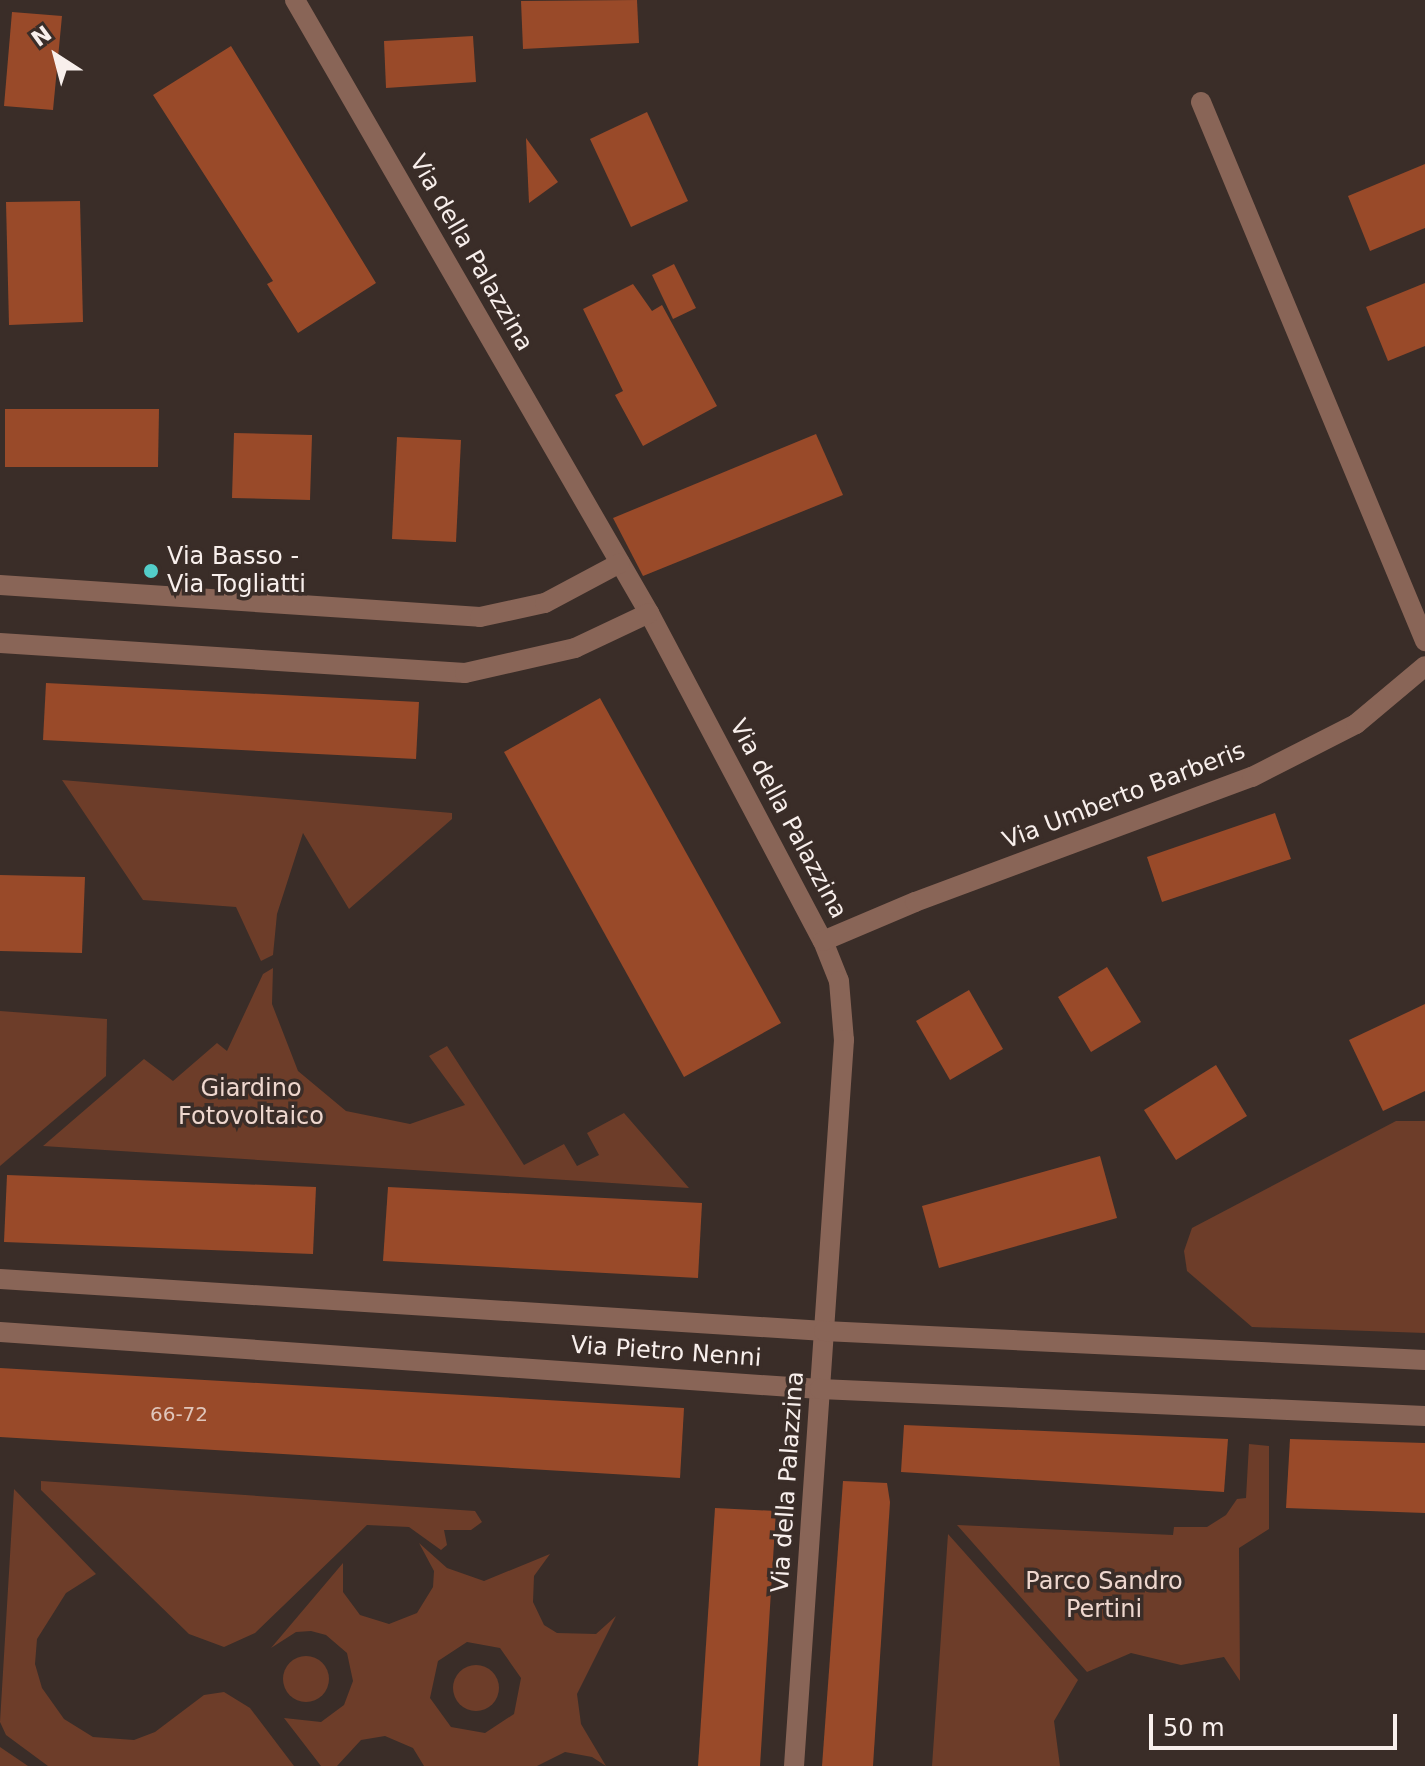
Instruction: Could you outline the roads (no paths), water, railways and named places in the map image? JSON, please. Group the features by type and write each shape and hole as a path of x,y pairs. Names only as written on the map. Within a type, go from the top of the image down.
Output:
{"street":[{"name":"Via della Palazzina","path":"295,0 649,613 823,941 839,981 844,1040 794,1766"},
{"path":"1201,102 1425,641"},
{"path":"0,585 480,617 545,603 620,563"},
{"path":"0,643 465,673 575,648 649,613"},
{"name":"Via Umberto Barberis","path":"823,941 915,902 1252,777 1356,724 1425,666"},
{"name":"Via Pietro Nenni","path":"0,1279 824,1331 1425,1360"},
{"name":"Via Pietro Nenni","path":"0,1332 820,1389 1425,1416"}],"place":[{"name":"Via Basso - Via Togliatti","path":"151,571"}],"park label":[{"name":"Giardino Fotovoltaico","path":"251,1103"},
{"name":"Parco Sandro Pertini","path":"1104,1596"}]}
